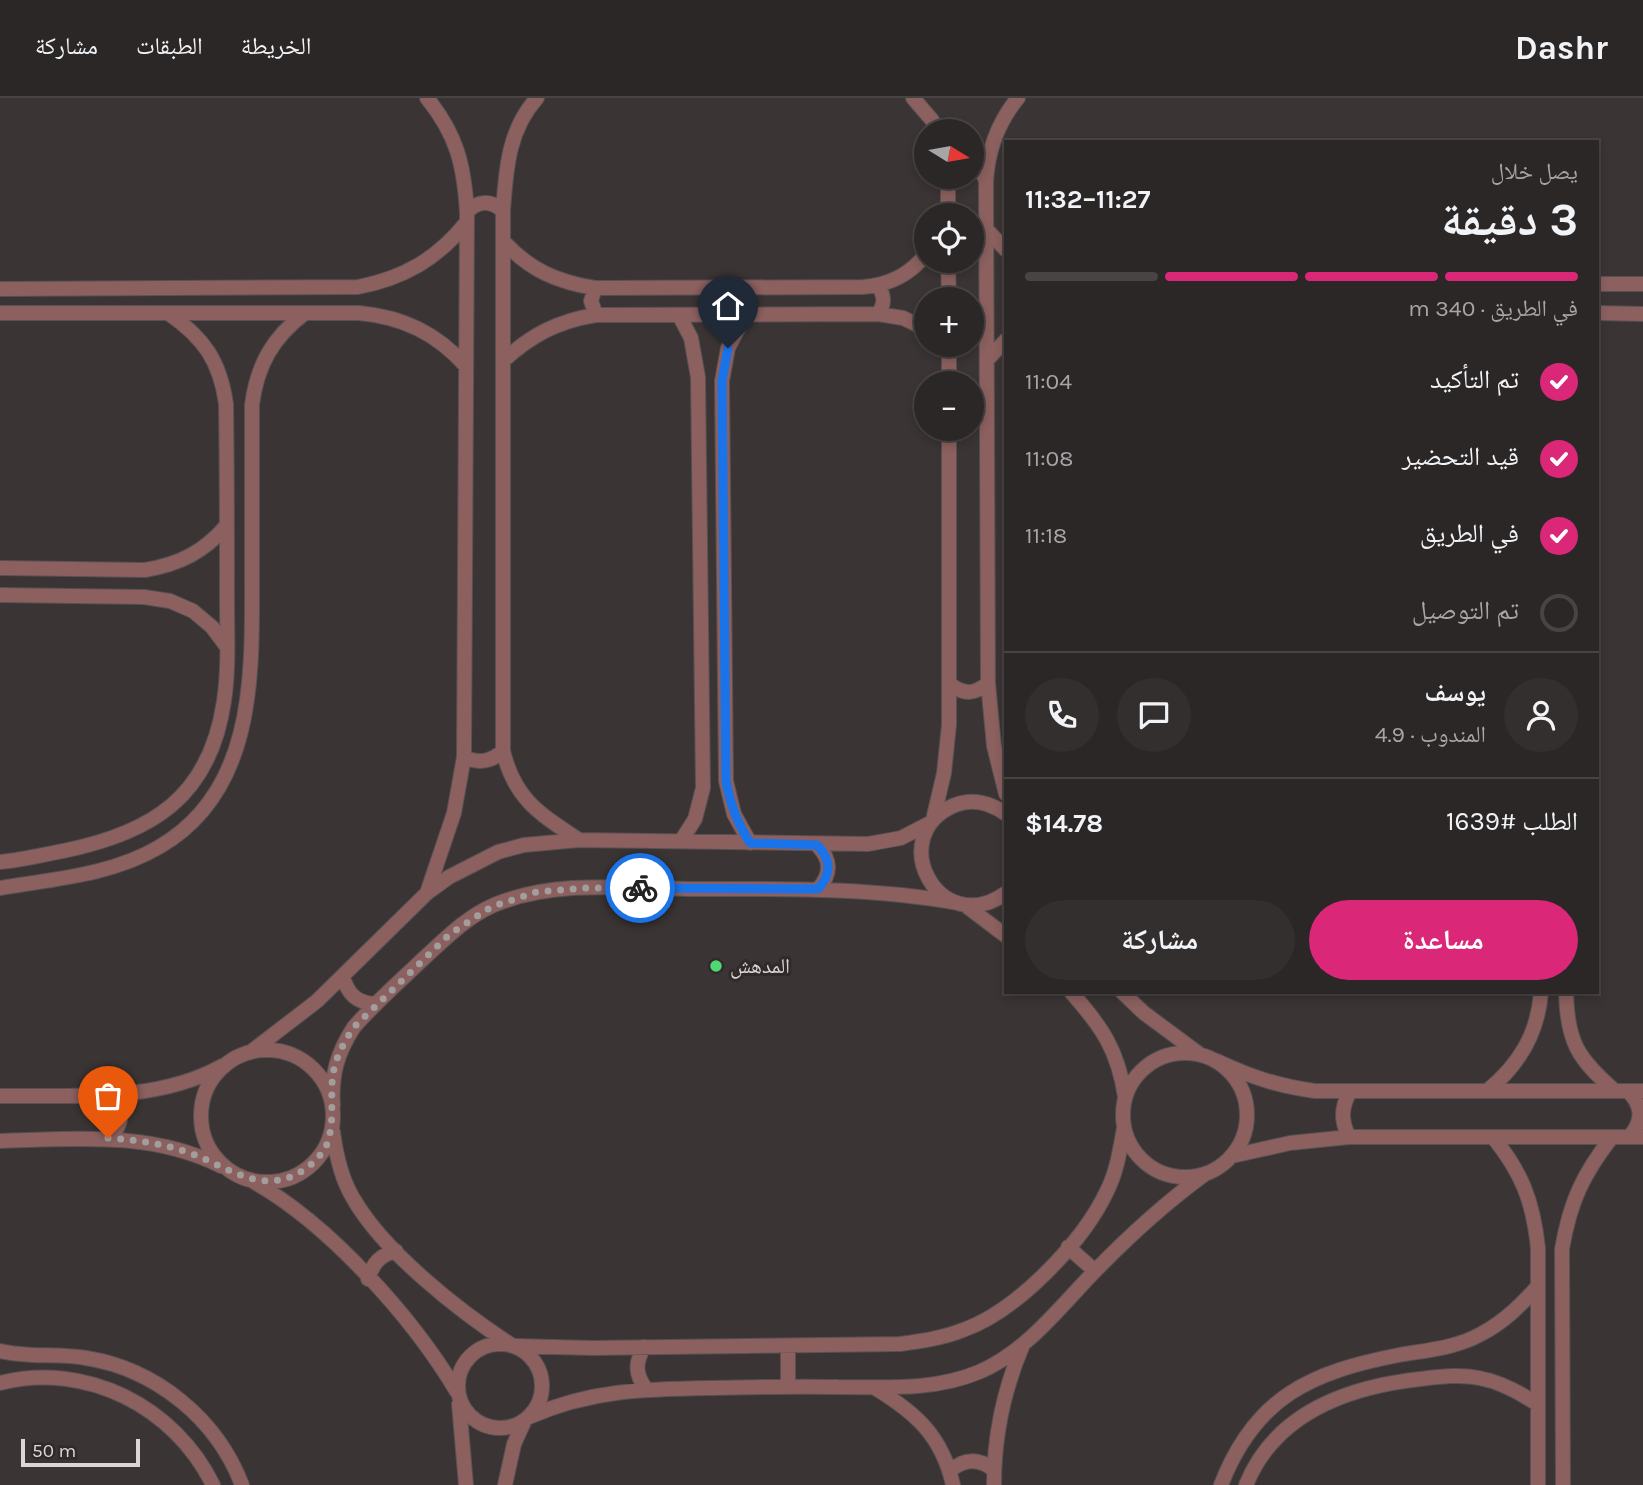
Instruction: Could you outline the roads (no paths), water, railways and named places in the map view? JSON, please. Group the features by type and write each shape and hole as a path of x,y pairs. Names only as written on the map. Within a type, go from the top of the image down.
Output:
{"street":[{"path":"427,98 444,119 458,148 465,180 467,218 464,757 454,813 427,893"},
{"path":"537,98 516,129 508,153 503,211 503,751 507,770 528,803 579,840"},
{"path":"913,98 931,119"},
{"path":"1004,786 994,746 988,684 986,181 992,145 1000,124 1018,98"},
{"path":"984,176 986,181"},
{"path":"0,289 358,287 400,276 419,266 445,247 478,203 492,203 503,211"},
{"path":"986,230 1004,248"},
{"path":"503,242 535,270 554,279 595,288 878,286 909,272 914,267"},
{"path":"1599,284 1643,284"},
{"path":"878,286 882,291 884,303 878,314"},
{"path":"358,287 365,300 359,313"},
{"path":"71,288 72,313"},
{"path":"595,288 591,301 596,315"},
{"path":"0,313 379,314 418,327 452,351 466,366"},
{"path":"0,862 88,846 143,826 163,814 181,798 208,757 223,704 227,648 226,404 223,382 209,351 187,326 169,313"},
{"path":"0,888 100,871 158,848 181,833 201,814 217,791 229,767 247,709 251,679 252,405 259,369 267,352 277,337 304,313"},
{"path":"746,314 728,348 722,381 726,781 734,814 750,843"},
{"path":"503,361 522,343 545,329 570,319 596,315 878,314 903,318 914,323"},
{"path":"1600,316 1643,314"},
{"path":"679,315 691,338 698,377 703,788 695,820 681,841"},
{"path":"987,360 1004,342"},
{"path":"226,404 231,400 242,399 252,405"},
{"path":"949,441 950,685 947,749 932,822 923,838 921,854 924,870 937,891 961,904 1004,935"},
{"path":"1,570 145,570 182,561 200,552 215,540 227,525"},
{"path":"144,597 150,586 145,570"},
{"path":"1,593 144,597 170,601 193,611 212,627 227,648"},
{"path":"950,685 959,691 970,693 988,684"},
{"path":"464,757 480,762 497,757 503,751"},
{"path":"208,757 229,767"},
{"path":"0,1096 109,1094 173,1086 252,1051 296,1019 427,893 449,877 498,852 524,845 579,840 817,845 885,842 909,835 932,822 946,809 962,802 995,806 1004,813"},
{"path":"817,845 828,862 825,882 818,889"},
{"path":"505,1485 514,1444 526,1419 537,1408 542,1384 534,1361 455,1305 396,1251 353,1199 336,1155 332,1127 333,1074 342,1044 354,1027 375,1004 460,926 491,907 536,892 586,888 818,889 893,894 981,905 996,900 1004,894"},
{"path":"343,975 349,993 365,1003 375,1004"},
{"path":"1073,994 1104,1031 1115,1052 1125,1097"},
{"path":"1124,994 1144,1013 1199,1053 1248,1076 1281,1086 1349,1093 1629,1091"},
{"path":"1232,1156 1290,1143 1349,1137 1636,1137 1640,1108 1636,1098 1585,1064 1574,1047 1566,994"},
{"path":"1540,999 1553,1013 1566,1008"},
{"path":"1487,1091 1517,1062 1535,1026 1540,999"},
{"path":"252,1051 274,1050 295,1055 313,1068 326,1085 333,1106"},
{"path":"466,1485 458,1378 462,1365 471,1354 482,1347 496,1344 788,1347 901,1343 933,1339 965,1330 995,1315 1022,1296 1092,1219 1118,1160 1124,1129 1125,1097 1133,1080 1146,1066 1162,1056 1181,1052 1199,1053"},
{"path":"230,1171 215,1156 205,1136 201,1115 205,1093 216,1074 232,1060"},
{"path":"0,1141 108,1138 170,1146 209,1160 250,1180 294,1208 368,1279 432,1351 458,1394 463,1409 472,1419 484,1426 498,1429 511,1427 586,1397 646,1389 932,1385 956,1380 1002,1360 1023,1345 1163,1206 1232,1156 1244,1137 1248,1116 1244,1094 1234,1075 1217,1060"},
{"path":"1349,1093 1342,1115 1349,1137"},
{"path":"108,1138 115,1132 121,1115 115,1098 109,1094"},
{"path":"250,1180 272,1182 293,1177 312,1165 325,1148 332,1127"},
{"path":"1124,1129 1132,1148 1146,1164 1164,1174 1185,1178 1205,1174"},
{"path":"1493,1137 1512,1161 1526,1188 1535,1217 1538,1248 1538,1485"},
{"path":"1563,1485 1562,1249 1567,1218 1578,1188 1593,1161 1612,1137"},
{"path":"1538,1248 1550,1243 1562,1249"},
{"path":"1068,1247 1095,1271"},
{"path":"368,1279 377,1260 396,1251"},
{"path":"1221,1485 1229,1463 1245,1436 1265,1411 1290,1392 1318,1377 1346,1367 1469,1340 1502,1322 1538,1286"},
{"path":"994,1485 995,1445 1004,1394 1023,1345"},
{"path":"644,1347 638,1357 637,1368 639,1380 646,1389"},
{"path":"788,1347 788,1386"},
{"path":"1433,1350 1439,1363 1436,1377"},
{"path":"0,1351 26,1356 85,1358 133,1372 168,1391 191,1409 212,1431 228,1455 242,1485"},
{"path":"25,1379 19,1367 26,1356"},
{"path":"1246,1485 1266,1449 1284,1429 1305,1412 1356,1392 1436,1377 1479,1378 1519,1392 1537,1404"},
{"path":"0,1383 25,1379 80,1381 131,1398 174,1429 192,1448 214,1485"},
{"path":"874,1387 912,1413 928,1430 941,1449 952,1478"},
{"path":"192,1448 212,1431"},
{"path":"952,1478 958,1464 976,1461 994,1470"}],"place":[{"name":"المدهش","path":"716,966"}]}
